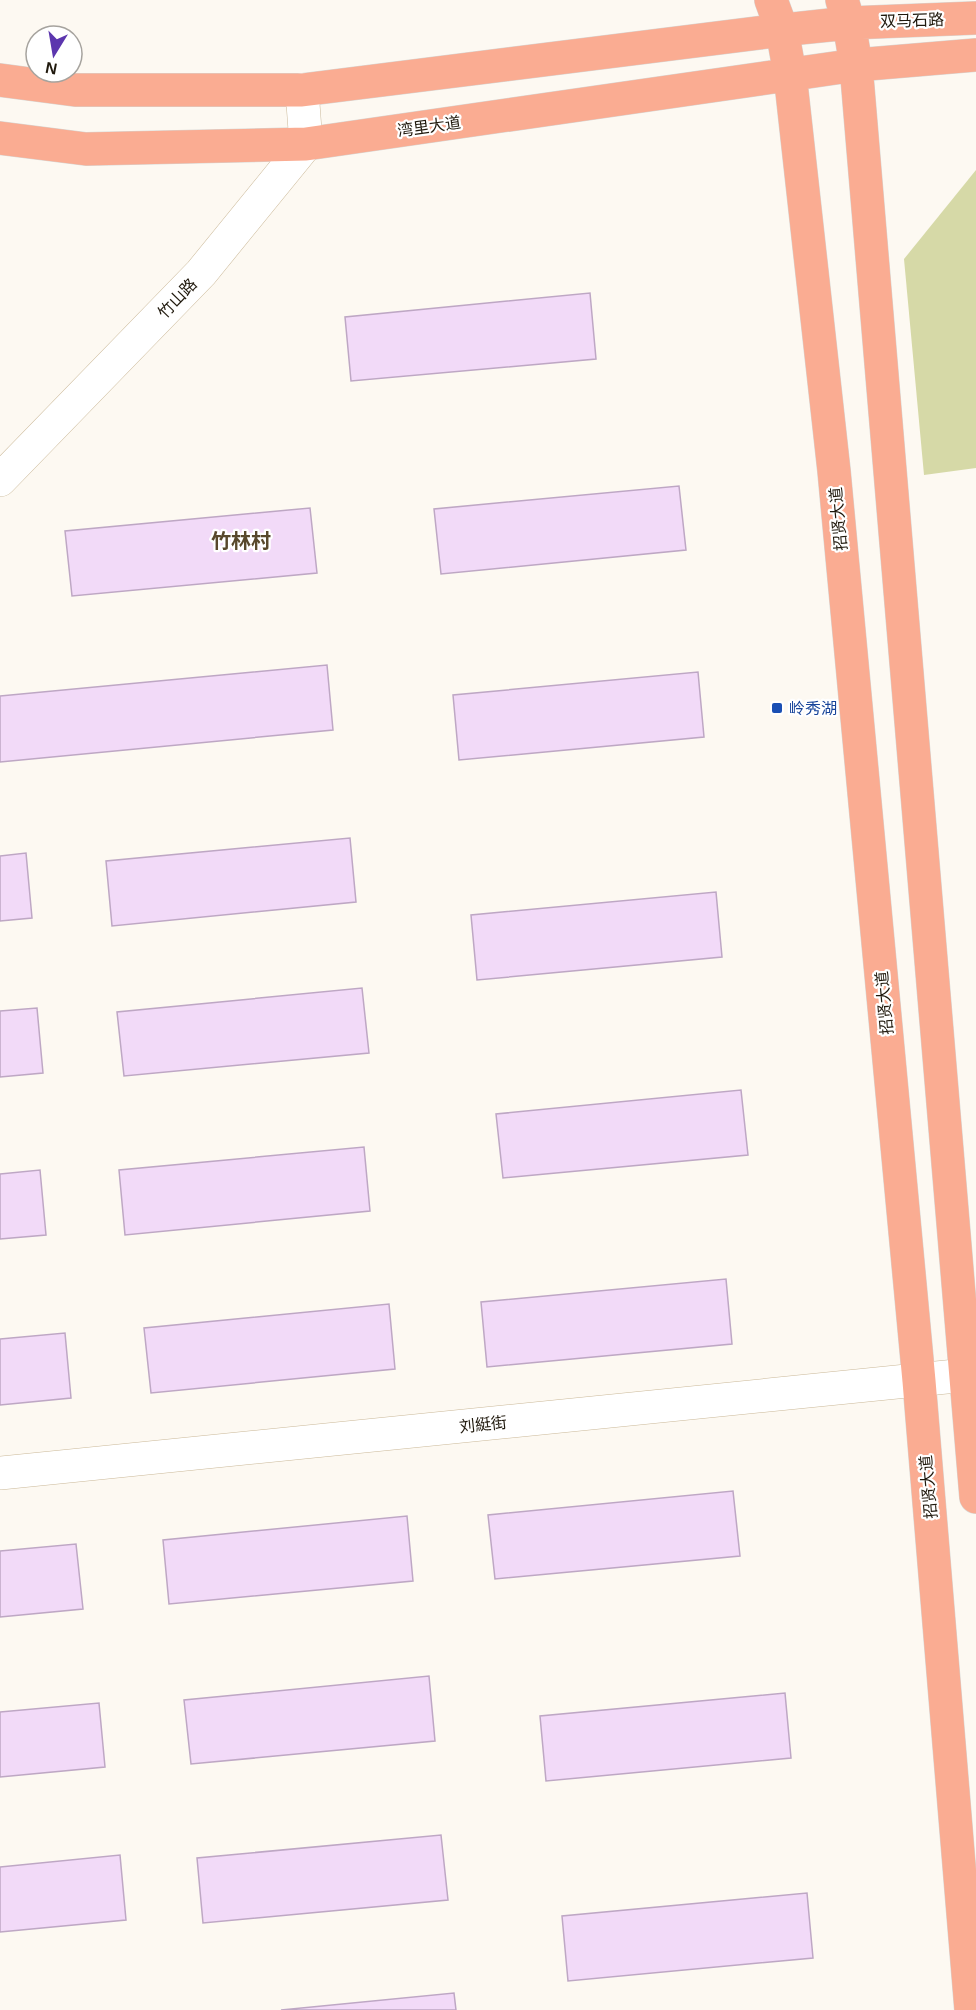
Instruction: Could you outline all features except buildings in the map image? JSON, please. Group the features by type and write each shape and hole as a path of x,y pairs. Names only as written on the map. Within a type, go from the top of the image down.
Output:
{"main road":[{"name":"招贤大道","path":"771,0 783,30 790,74 834,471 919,1381 971,2010"},
{"path":"0,80 75,90 302,90 783,30 846,11 855,65 976,1497"},
{"name":"双马石路","path":"846,11 976,18"},
{"path":"855,65 976,55"},
{"name":"湾里大道","path":"0,138 86,149 306,144 855,65"}],"street":[{"path":"302,90 306,144"},
{"name":"竹山路","path":"0,480 201,273 306,144"},
{"name":"刘綎街","path":"0,1473 966,1375"}],"green space":[{"path":"976,170 976,468 924,475 904,259"}],"place":[{"name":"岭秀湖","path":"777,708"}],"district":[{"name":"竹林村","path":"241,541"}]}
